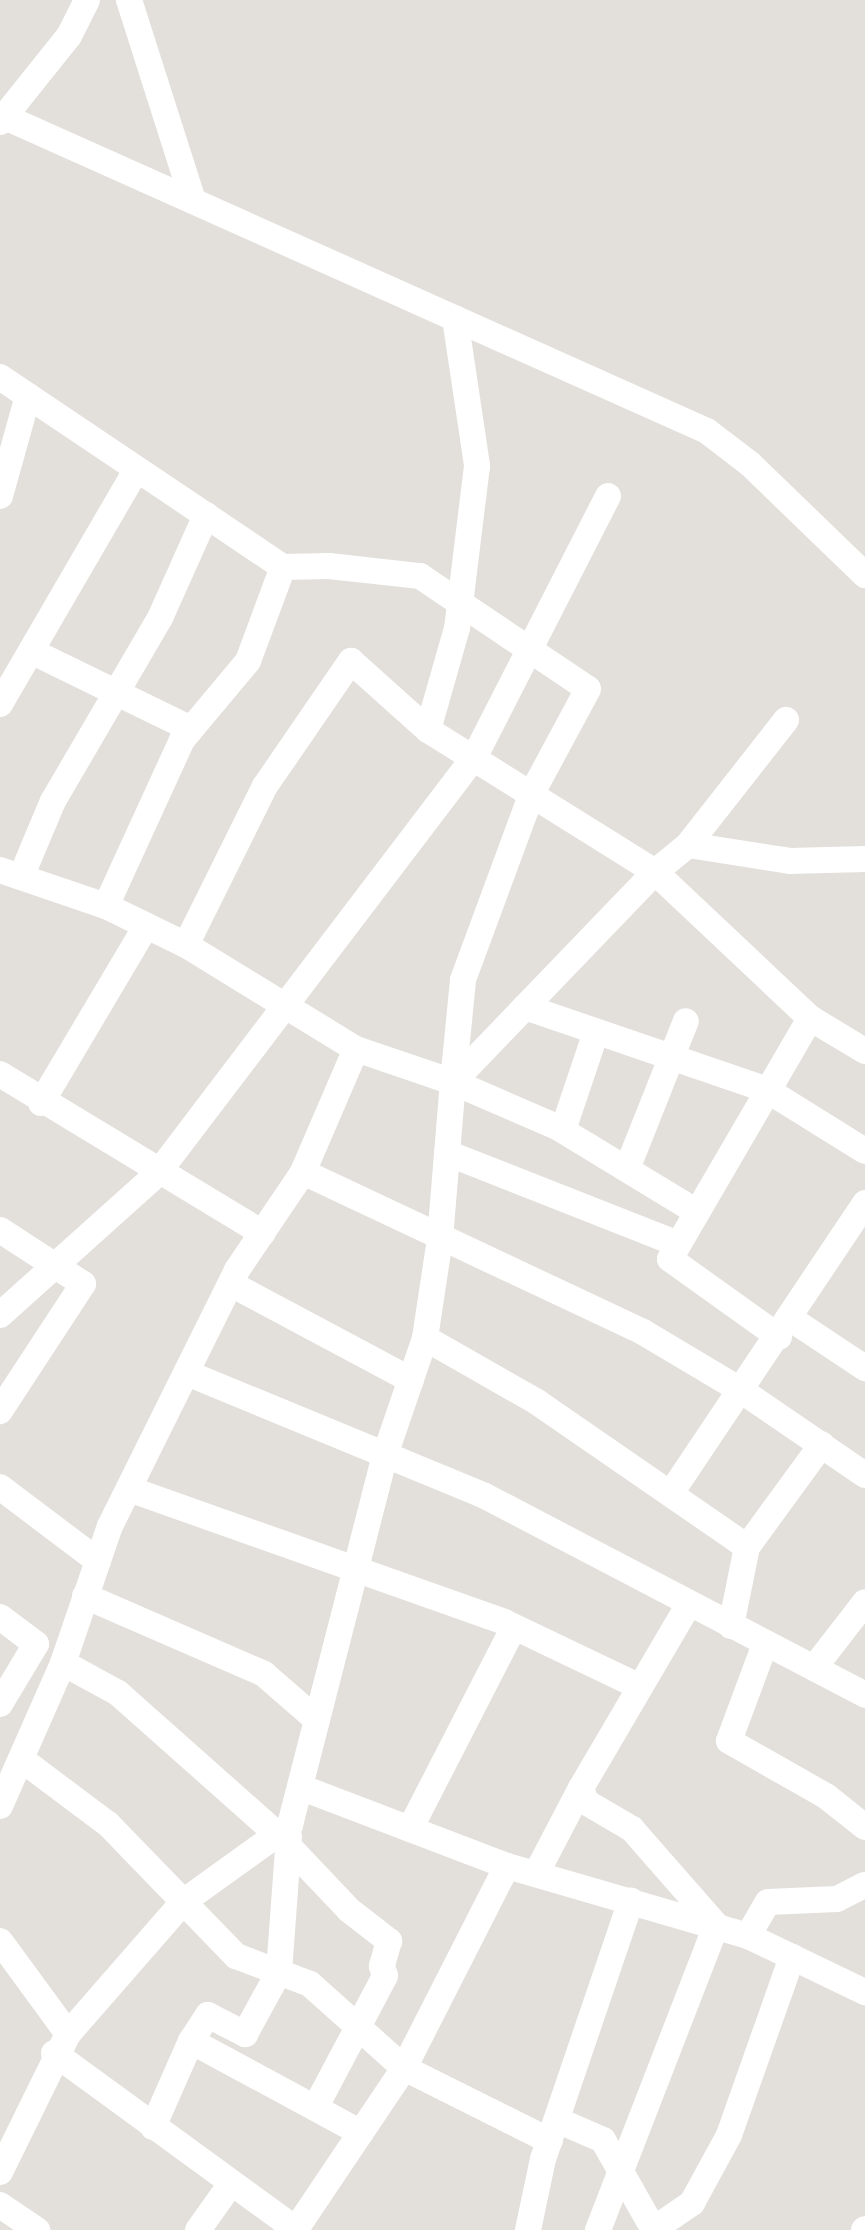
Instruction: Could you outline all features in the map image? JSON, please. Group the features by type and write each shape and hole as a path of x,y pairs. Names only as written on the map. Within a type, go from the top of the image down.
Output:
{"street":[{"path":"87,0 69,36 3,120 193,201 707,431 773,485 865,575"},
{"path":"129,0 193,201"},
{"path":"428,730 460,603 477,466 455,318"},
{"path":"0,377 283,567 329,566 420,576 588,689 532,793 463,980 440,1239 425,1338 385,1455 285,1835 279,1972 245,2034 208,2015 191,2041 153,2127"},
{"path":"0,496 28,396"},
{"path":"0,704 136,470"},
{"path":"0,1315 158,1173 287,1008 475,756 608,496"},
{"path":"206,515 160,618 10,874 106,906 186,945 356,1049 453,1082 563,1130 697,1212"},
{"path":"106,906 191,729 248,661 283,567"},
{"path":"31,651 191,729"},
{"path":"186,945 265,786 351,661 428,730 475,756 655,872 810,1018 865,1051"},
{"path":"453,1082 655,872 688,845 786,720"},
{"path":"688,845 790,861 865,859"},
{"path":"41,1103 146,926"},
{"path":"525,1007 767,1090 865,1151"},
{"path":"810,1018 670,1259 785,1328 865,1368"},
{"path":"627,1169 686,1021"},
{"path":"563,1130 596,1032"},
{"path":"0,1805 63,1663 98,1561 129,1489 231,1284 303,1172 356,1049"},
{"path":"0,1074 41,1103 263,1233"},
{"path":"447,1153 678,1244"},
{"path":"303,1172 643,1332 742,1391 865,1475"},
{"path":"671,1493 785,1328 865,1203"},
{"path":"0,1230 83,1284 0,1411"},
{"path":"231,1284 411,1380"},
{"path":"425,1338 537,1402 747,1547"},
{"path":"187,1373 485,1496 865,1695"},
{"path":"731,1626 747,1547 822,1444"},
{"path":"0,1487 98,1561"},
{"path":"129,1489 514,1627 638,1686"},
{"path":"85,1596 264,1674 317,1720"},
{"path":"814,1668 865,1602"},
{"path":"536,1874 638,1686 689,1604"},
{"path":"0,1617 36,1644 0,1704"},
{"path":"410,1829 514,1627"},
{"path":"765,1644 729,1741 826,1796 845,1816 865,1827"},
{"path":"63,1663 118,1693 285,1835 349,1910 389,1941 382,1966 385,1976 315,2108"},
{"path":"21,1759 108,1824 236,1956 310,1984 404,2068 553,2130 603,2140 654,2230 692,2203 729,2135 792,1957"},
{"path":"300,1787 507,1866 748,1936 865,1992"},
{"path":"581,1788 586,1802 632,1829 716,1925"},
{"path":"3,2159 61,2044 183,1902 285,1835"},
{"path":"4,1957 61,2044 153,2127 230,2185 296,2229 404,2068 507,1866"},
{"path":"748,1936 768,1902 837,1899 865,1885"},
{"path":"528,2230 553,2130 631,1901"},
{"path":"598,2230 716,1925"},
{"path":"191,2041 361,2133"},
{"path":"198,2230 230,2185"},
{"path":"0,2205 37,2230"}]}
